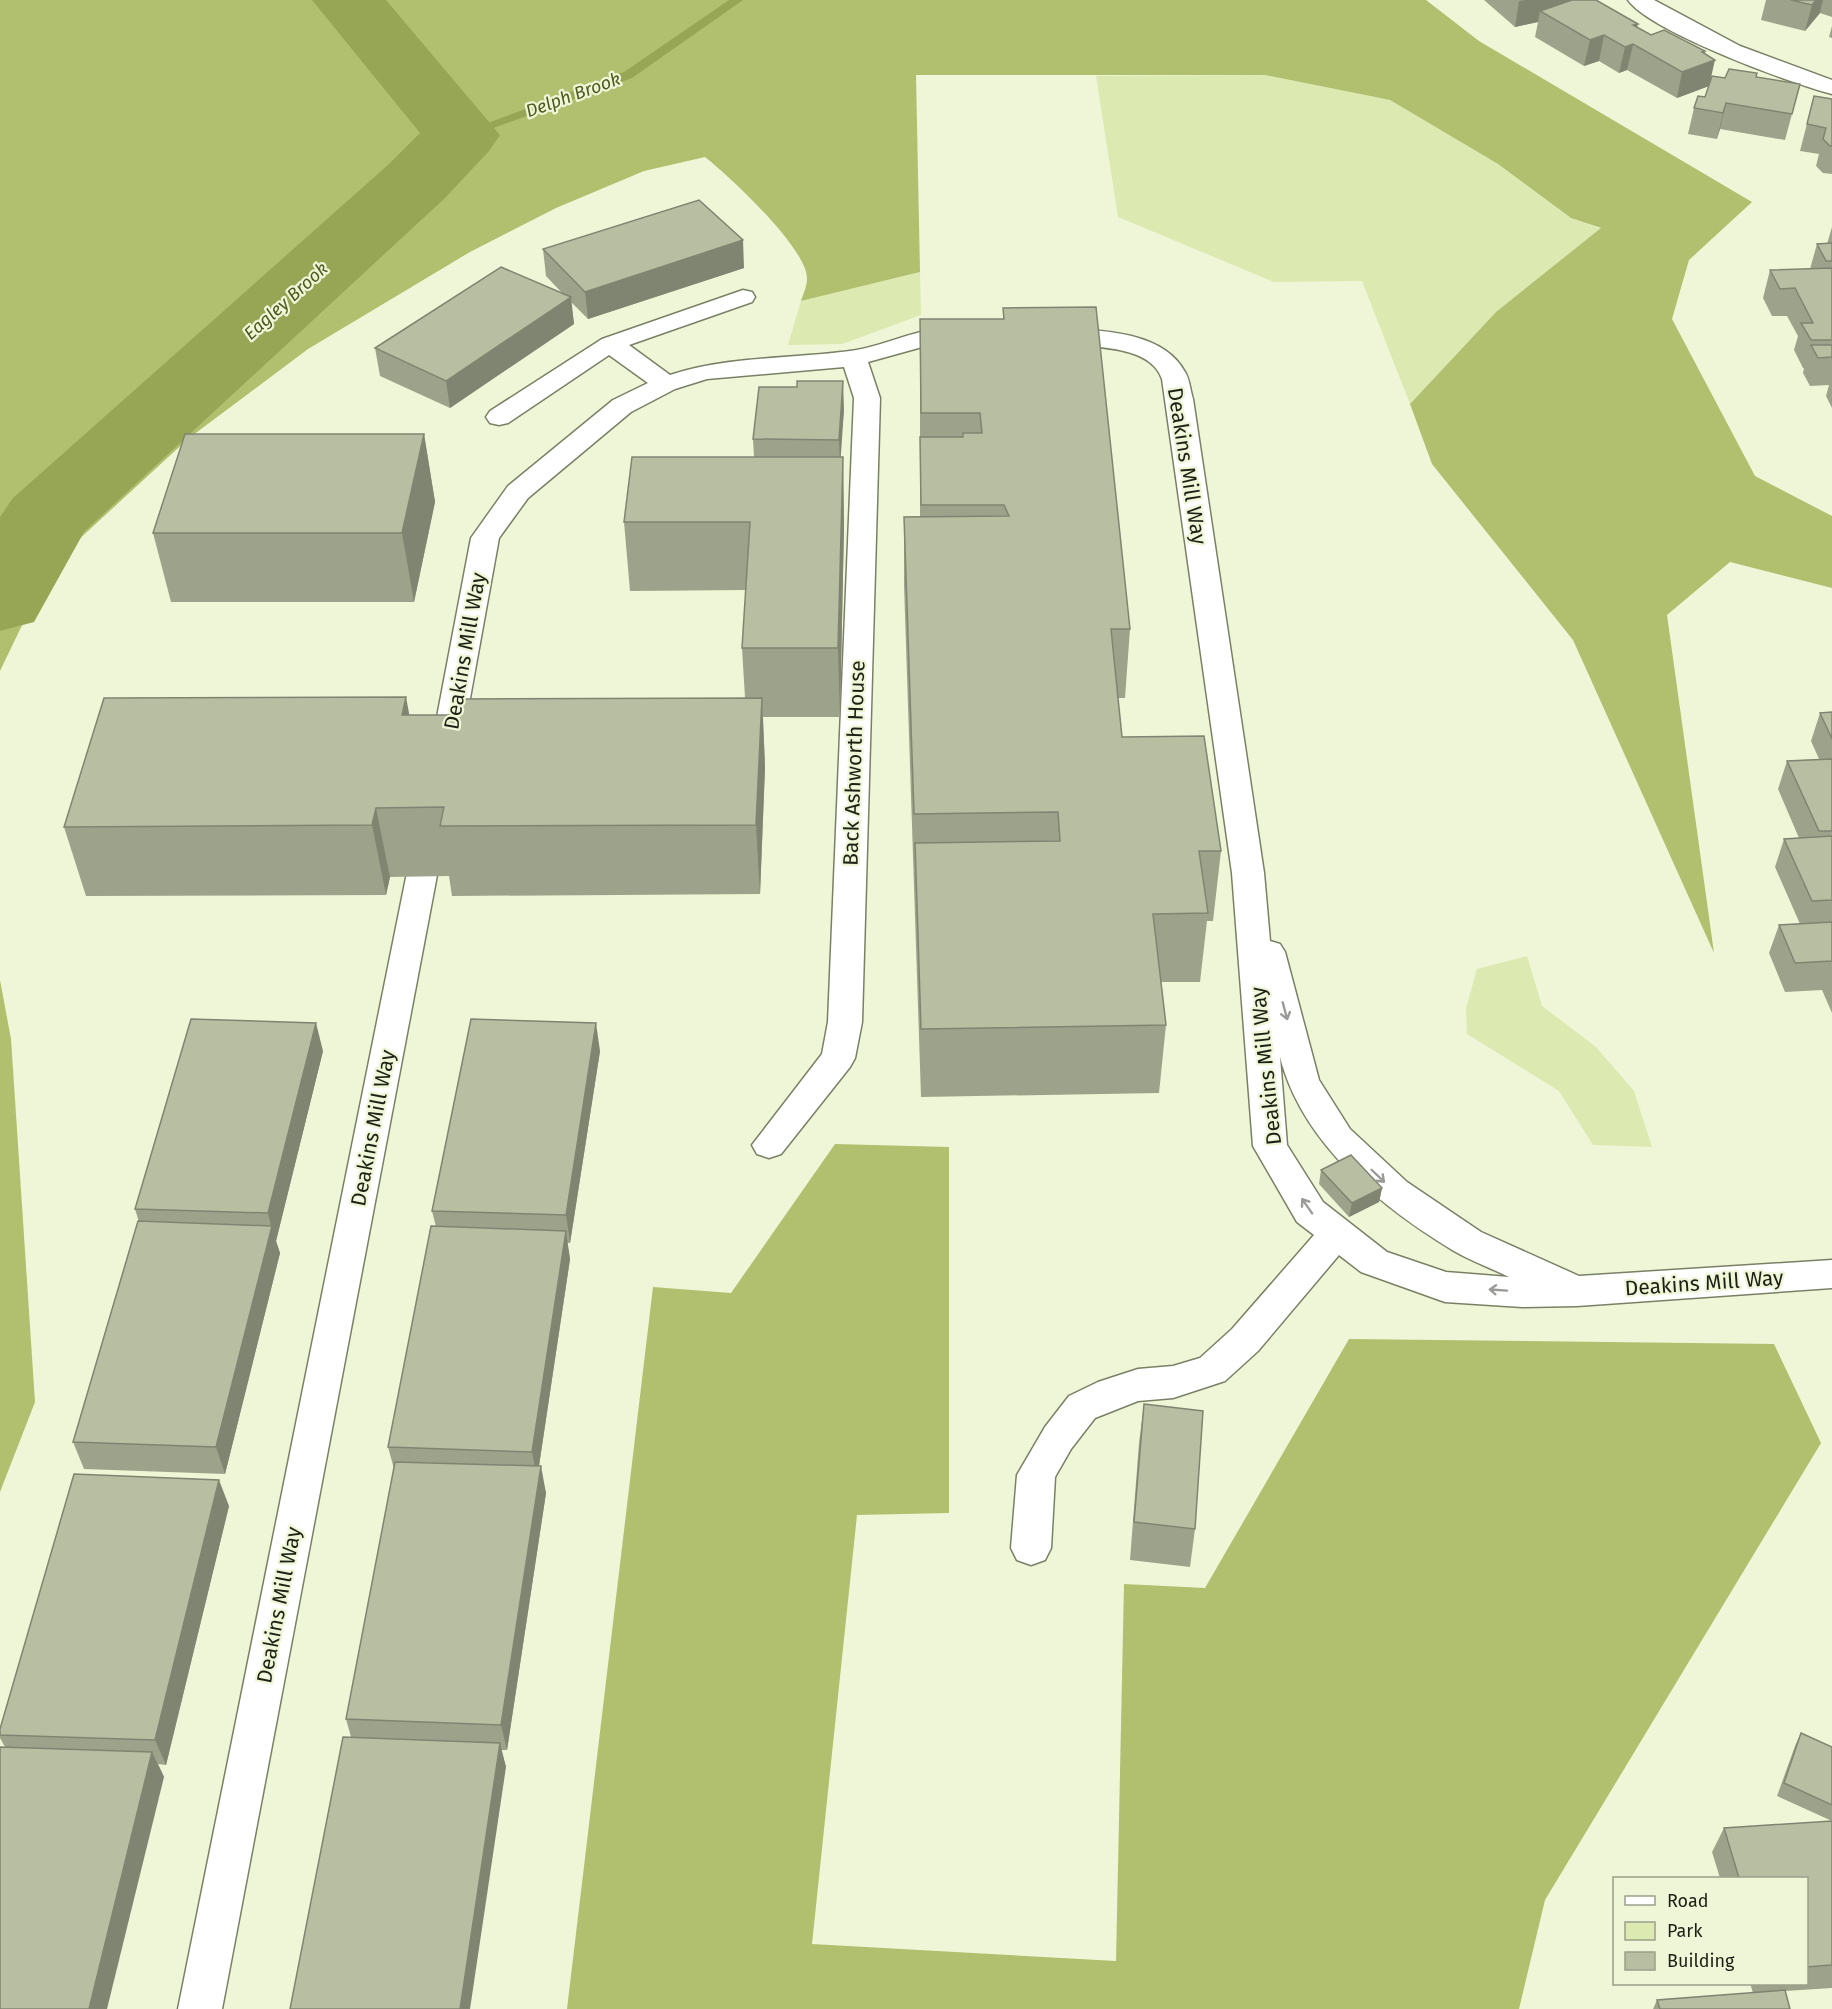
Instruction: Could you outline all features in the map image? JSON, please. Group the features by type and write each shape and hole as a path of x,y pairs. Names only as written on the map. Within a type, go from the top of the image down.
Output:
{"street":[{"path":"1639,0 1668,19 1732,50 1786,73 1832,87"},
{"path":"499,417 611,344 628,336 743,297"},
{"name":"Deakins Mill Way","path":"200,2009 437,796 485,538 518,492 566,450 622,406 666,384 704,372 854,358 932,337 990,335"},
{"name":"Deakins Mill Way","path":"1026,336 1109,338 1144,351 1171,369 1180,399 1248,873 1270,1146 1310,1212 1374,1262 1445,1287 1522,1292 1577,1291 1832,1274"},
{"path":"611,344 666,384"},
{"name":"Back Ashworth House","path":"769,1145 838,1058 845,1022 867,398 854,358"},
{"name":"Deakins Mill Way","path":"1248,873 1303,1082 1338,1138 1395,1192 1468,1242 1577,1291"},
{"path":"1031,1548 1036,1475 1058,1438 1082,1407 1111,1393 1138,1385 1173,1382 1212,1370 1245,1340 1337,1233"}],"green space":[{"path":"0,0 1426,0 1479,41 1752,202 1689,260 1672,319 1755,476 1832,516 1832,588 1730,562 1667,615 1714,953 1573,640 1432,464 1410,404 1496,312 1601,228 1571,218 1498,164 1390,100 1265,75 916,75 920,272 801,301 807,279 804,266 795,250 765,214 705,157 644,171 556,208 470,252 308,349 189,438 51,565 0,671"},
{"path":"1265,75 1390,100 1498,164 1571,218 1601,229 1496,312 1410,404 1362,281 1274,282 1118,217 1096,76"},
{"path":"920,272 921,315 842,344 788,345 801,301"},
{"path":"1527,956 1542,1006 1596,1047 1634,1091 1652,1147 1593,1145 1559,1091 1467,1034 1466,1008 1477,969"},
{"path":"0,980 11,1039 35,1402 0,1492"},
{"path":"835,1144 949,1147 949,1513 857,1515 812,1944 1116,1961 1124,1584 1205,1588 1349,1339 1774,1344 1821,1443 1545,1900 1519,2009 567,2009 653,1287 731,1293"}],"building":[{"path":"1572,0 1596,0 1638,24 1633,25 1651,35 1664,30 1705,51 1702,52 1715,60 1682,72 1633,44 1625,47 1604,35 1590,40 1540,11"},
{"path":"1791,0 1816,0 1812,5"},
{"path":"1729,69 1757,73 1756,77 1800,84 1792,114 1726,103 1723,113 1694,108 1698,96 1705,97 1712,76 1725,78"},
{"path":"1814,96 1832,99 1832,146 1823,139 1826,128 1807,124"},
{"path":"699,200 743,240 585,292 543,249"},
{"path":"1832,243 1832,261 1826,261 1817,244"},
{"path":"501,267 571,297 446,381 375,348"},
{"path":"1832,268 1832,340 1811,340 1801,323 1813,323 1795,288 1780,289 1770,270"},
{"path":"1096,307 1130,629 1111,629 1122,737 1204,736 1221,851 1199,851 1208,913 1153,914 1166,1025 921,1029 915,843 1060,841 1058,812 914,814 904,517 1009,516 1004,505 921,505 920,437 963,437 963,433 982,433 980,413 921,413 920,319 1004,319 1003,308"},
{"path":"1811,345 1832,345 1832,357 1818,358"},
{"path":"797,381 843,381 839,440 753,439 759,387 797,387"},
{"path":"185,434 424,434 402,533 153,533"},
{"path":"632,457 843,457 838,648 742,648 750,522 624,522"},
{"path":"406,697 402,715 460,715 462,699 762,698 756,825 440,826 444,807 376,808 372,825 64,827 104,698"},
{"path":"1832,712 1832,739 1820,713"},
{"path":"1832,759 1832,831 1819,831 1787,761"},
{"path":"1832,836 1832,900 1812,901 1784,839"},
{"path":"1832,922 1832,961 1795,963 1779,925"},
{"path":"191,1019 316,1023 268,1213 135,1209"},
{"path":"471,1019 596,1023 566,1215 432,1211"},
{"path":"1351,1155 1382,1188 1352,1203 1321,1170"},
{"path":"138,1221 272,1226 216,1447 73,1442"},
{"path":"431,1226 566,1231 532,1452 388,1447"},
{"path":"1144,1404 1203,1411 1195,1529 1134,1522"},
{"path":"395,1462 541,1466 501,1725 346,1719"},
{"path":"74,1474 219,1480 155,1740 0,1735"},
{"path":"1801,1733 1832,1747 1832,1805 1784,1783"},
{"path":"343,1737 500,1743 460,2009 290,2009"},
{"path":"0,1747 152,1752 89,2009 0,2009"},
{"path":"1832,1821 1832,1965 1808,1967 1808,1877 1739,1877 1724,1828"},
{"path":"1785,1990 1790,2009 1660,2009 1657,2000"}],"waterway":[{"name":"Eagley Brook","path":"0,601 45,518 417,181 462,135 348,0"},
{"name":"Delph Brook","path":"462,135 628,75 737,0"}]}
